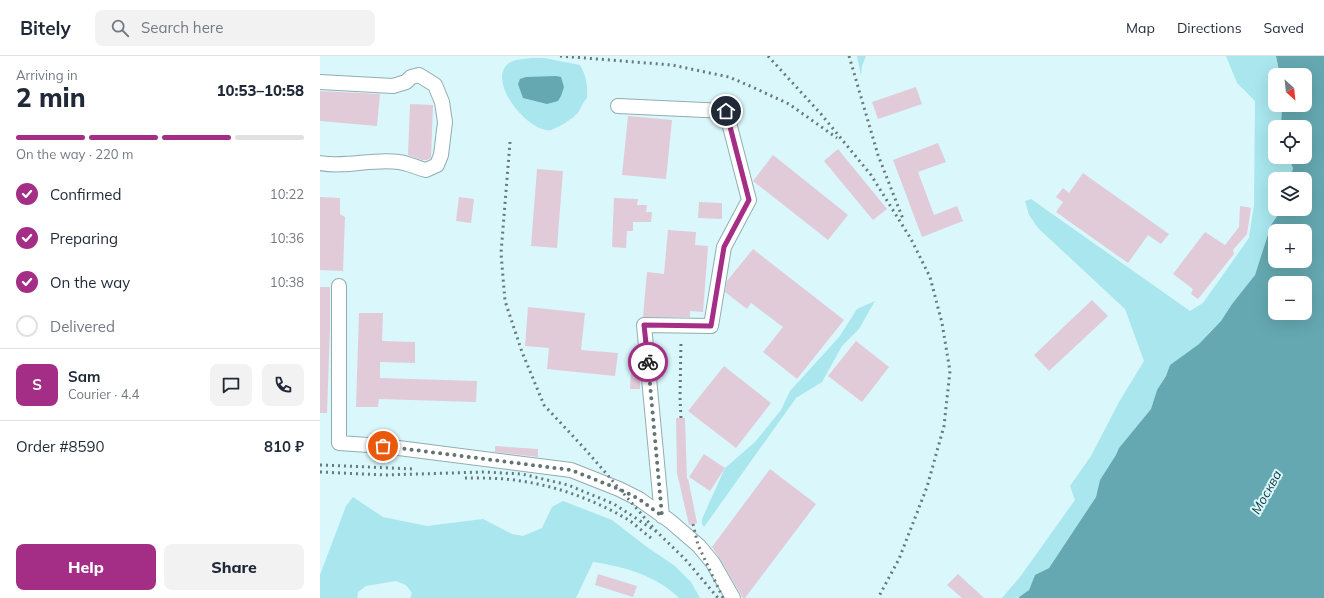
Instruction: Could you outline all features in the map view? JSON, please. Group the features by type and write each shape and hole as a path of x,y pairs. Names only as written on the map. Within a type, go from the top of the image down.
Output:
{"street":[{"path":"320,82 393,86 406,82 411,77 419,75 435,85 442,102 445,122 441,155 437,165 426,170 400,162 385,161 330,165 320,163"},
{"path":"618,106 726,111 749,200 724,247 711,326 644,325 662,516"},
{"path":"339,286 339,443 383,446 571,470 632,496 662,516 699,546 713,563 732,598"}],"shaded area":[{"path":"857,56 866,56 862,66 861,76"},
{"path":"1226,56 1276,56 1279,68 1268,68 1268,112 1282,112 1281,120 1268,120 1268,164 1291,164 1293,168 1292,172 1268,172 1268,216 1277,216 1272,224 1268,224 1268,234 1255,275 1232,304 1221,321 1199,344 1170,365 1166,376 1157,390 1151,409 1119,448 1117,455 1100,480 1096,497 1049,568 1035,575 1030,588 1024,595 1016,598 1002,598 1020,577 1075,500 1070,486 1091,456 1119,402 1144,361 1125,309 1038,228 1029,215 1025,201 1031,199 1190,311 1203,303 1249,238 1254,205 1255,101 1237,83"},
{"path":"544,58 580,65 585,77 587,85 587,98 579,111 566,122 551,130 541,129 530,123 511,102 505,90 502,78 504,68 513,61"},
{"path":"875,301 859,329 842,346 822,382 796,398 704,527 702,524 702,519 725,468 755,442 781,410 790,391 840,336 857,309"},
{"path":"353,497 383,517 427,526 483,519 512,534 523,536 542,528 552,507 563,501 612,520 675,566 691,582 700,598 679,598 670,590 639,573 616,566 593,562 576,598 410,598 412,593 406,585 396,581 366,586 358,592 357,598 320,598 320,575 346,506"}],"water":[{"name":"Москва","path":"1276,56 1324,56 1324,598 1018,598 1029,590 1035,575 1049,568 1096,497 1100,480 1119,448 1151,409 1157,390 1166,376 1170,365 1199,344 1221,321 1232,304 1255,275 1268,234 1268,268 1312,268 1312,224 1272,224 1277,216 1312,216 1312,172 1292,172 1293,168 1291,164 1312,164 1312,120 1281,120 1282,112 1312,112 1312,68 1279,68"},
{"path":"526,77 561,77 564,87 558,101 547,104 523,98 518,84 520,79"}],"building":[{"path":"916,87 922,104 878,119 872,102"},
{"path":"320,91 380,94 377,126 320,121"},
{"path":"410,104 433,105 431,158 427,160 422,160 408,155"},
{"path":"628,116 672,120 666,179 622,175"},
{"path":"938,143 946,162 918,172 934,215 957,206 963,221 922,237 893,160"},
{"path":"838,149 887,209 873,220 824,161"},
{"path":"773,155 848,215 828,240 753,181"},
{"path":"537,169 563,171 557,248 531,246"},
{"path":"1083,173 1169,234 1161,244 1148,235 1128,263 1056,212 1063,202 1056,197 1063,188 1069,193"},
{"path":"320,197 340,198 340,214 345,217 343,271 320,270"},
{"path":"459,197 474,199 471,223 456,221"},
{"path":"614,198 638,199 637,205 647,205 646,212 652,212 651,222 633,222 633,231 627,231 626,248 612,247"},
{"path":"699,202 722,203 722,219 698,218"},
{"path":"1240,206 1251,208 1247,234 1233,250 1234,254 1198,299 1191,294 1193,289 1173,274 1205,232 1225,245 1239,227"},
{"path":"668,230 696,232 695,245 708,246 703,312 690,311 690,317 643,317 647,272 664,274"},
{"path":"753,249 844,320 797,379 763,352 783,327 751,303 747,309 725,292 727,281"},
{"path":"320,287 330,287 327,413 320,413"},
{"path":"1092,300 1108,316 1049,371 1034,355"},
{"path":"528,307 585,313 581,350 618,353 615,376 547,369 549,348 525,346"},
{"path":"359,313 383,313 382,341 415,342 415,363 380,362 380,378 477,381 476,402 379,399 378,407 356,407"},
{"path":"856,341 889,367 862,402 828,376"},
{"path":"632,355 638,355 640,389 630,389"},
{"path":"724,366 771,403 736,448 688,411"},
{"path":"676,418 685,418 687,480 688,478 697,523 689,525 677,473"},
{"path":"495,446 538,449 538,457 495,452"},
{"path":"704,454 725,468 710,491 689,477"},
{"path":"770,469 816,504 745,598 743,598 712,547"},
{"path":"598,574 637,586 633,597 595,585"},
{"path":"958,574 984,598 962,598 947,585"}],"railway":[{"path":"560,56 672,65 729,77 789,104 837,138"},
{"path":"768,56 821,114 871,175 911,239 930,277 942,323 950,371 944,426 927,487 899,559 878,598"},
{"path":"849,56 878,155 903,219"},
{"path":"510,142 501,253 505,301 522,352 544,405 584,448 657,532"},
{"path":"681,341 681,418"},
{"path":"320,465 414,469"},
{"path":"320,472 385,475 484,472 522,474 568,485 614,504 657,532 685,559 718,598"},
{"path":"465,478 521,481 568,492 613,511 633,523 651,538"},
{"path":"693,524 698,545 723,598"}],"way so far":[{"path":"383,446 571,470 619,489 639,499 662,516 648,362"}],"route":[{"path":"648,362 644,325 711,326 724,247 749,200 726,111"}]}
